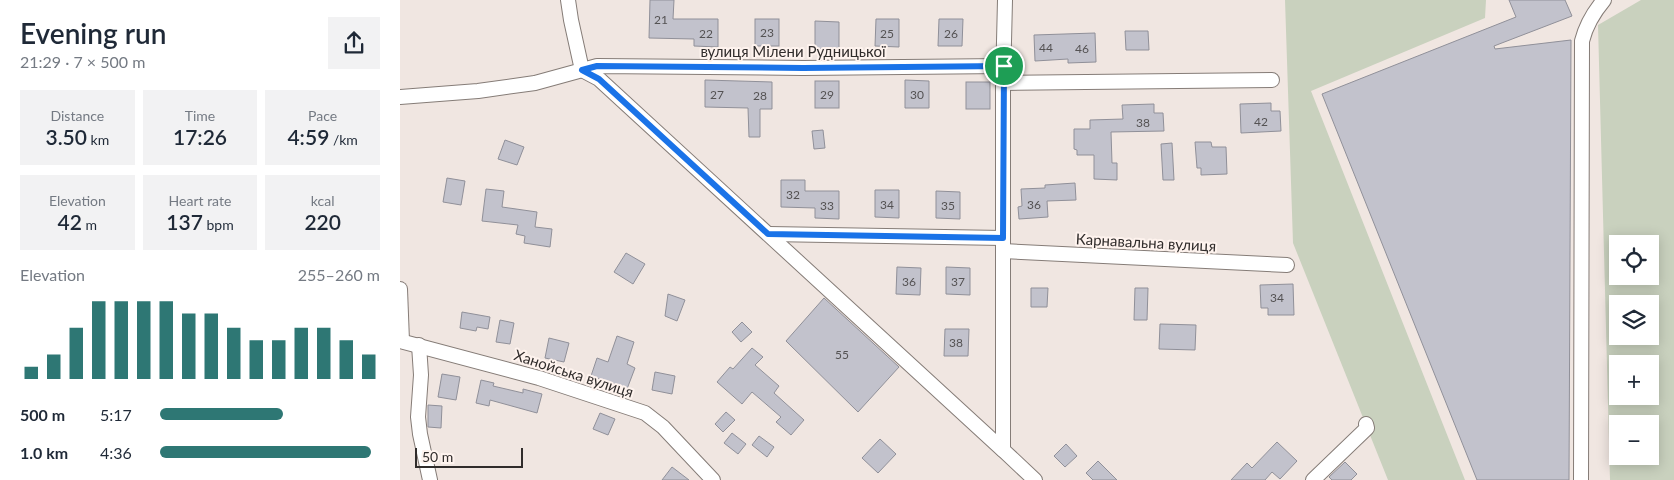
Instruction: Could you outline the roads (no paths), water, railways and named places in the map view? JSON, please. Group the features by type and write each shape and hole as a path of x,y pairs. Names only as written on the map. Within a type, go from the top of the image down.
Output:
{"street":[{"path":"568,0 582,70"},
{"path":"1004,450 1003,83 1005,0"},
{"path":"1581,480 1582,41 1585,28 1592,15 1604,0"},
{"name":"вулиця Мілени Рудницької","path":"582,70 597,66 803,68 1004,66"},
{"path":"400,97 535,83 582,70 599,79 1035,480"},
{"path":"1003,83 1272,80"},
{"path":"768,234 1003,245"},
{"name":"Карнавальна вулиця","path":"1003,245 1287,265"},
{"path":"400,289 401,341"},
{"name":"Ханойська вулиця","path":"401,341 539,378 645,413 663,427 713,480"},
{"path":"419,346 421,375 418,417 430,480"},
{"path":"1313,480 1364,432 1367,428 1366,424"}]}
